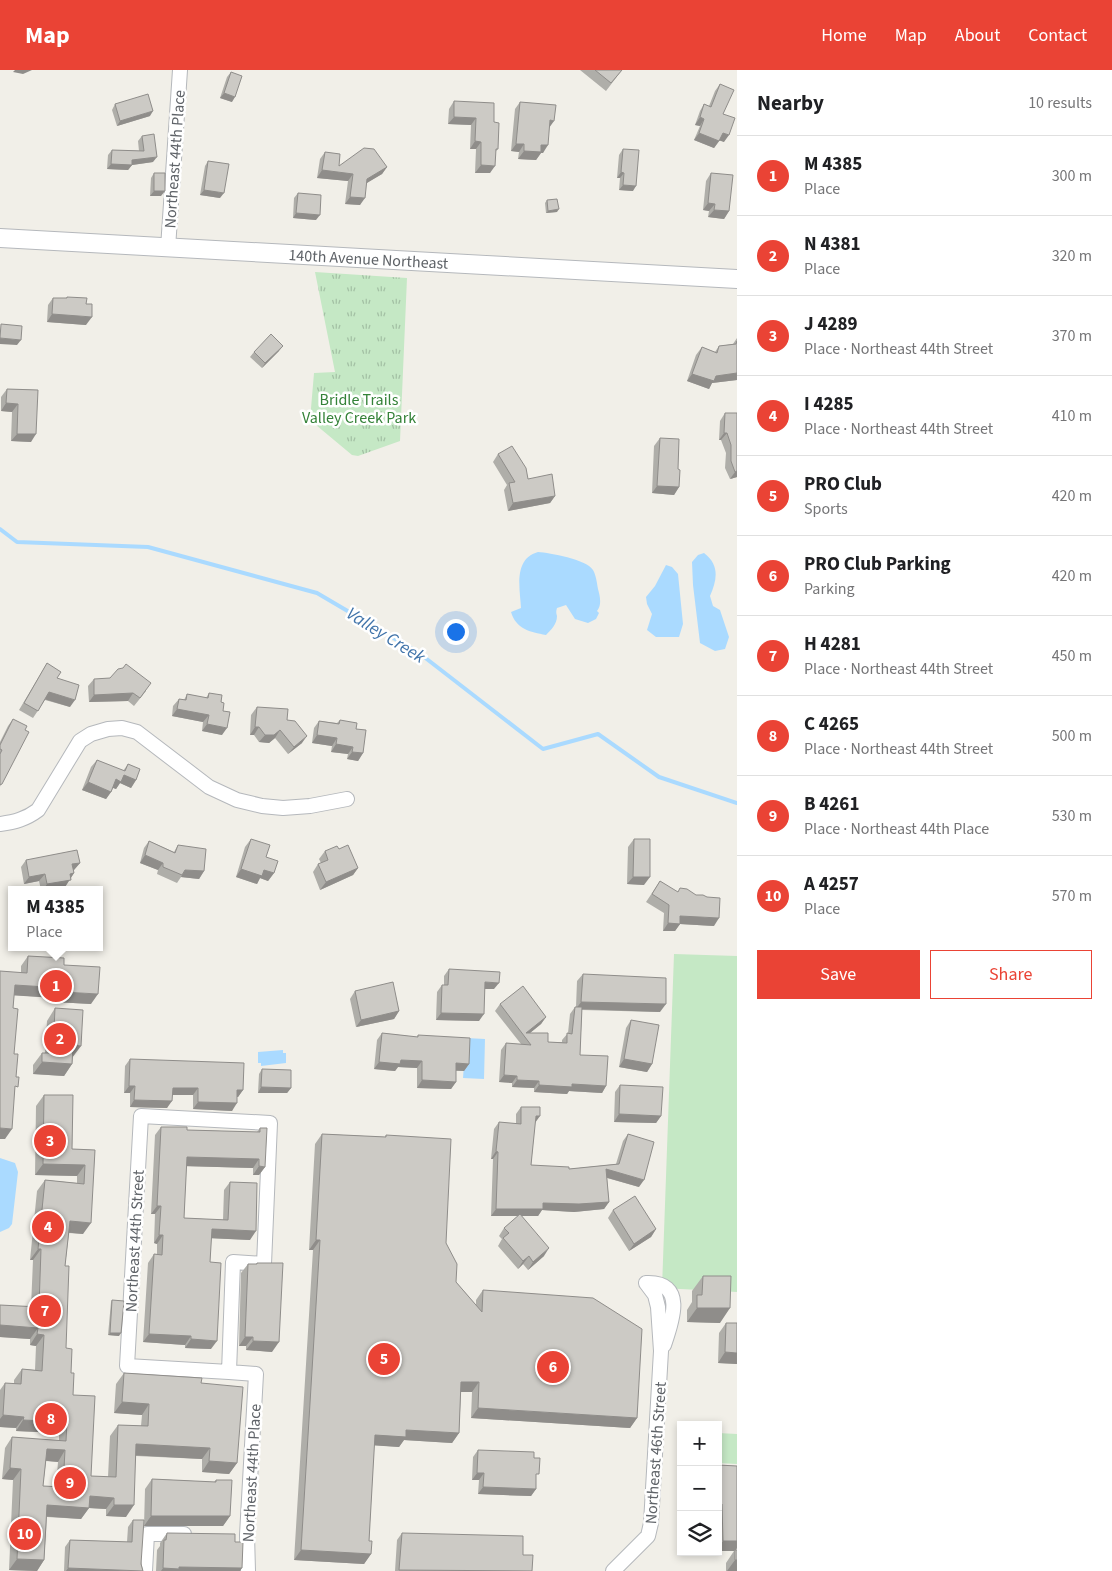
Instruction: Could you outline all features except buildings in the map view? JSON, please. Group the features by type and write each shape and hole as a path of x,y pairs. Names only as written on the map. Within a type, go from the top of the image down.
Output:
{"street":[{"name":"Northeast 44th Place","path":"168,248 180,70"},
{"name":"140th Avenue Northeast","path":"0,238 737,279"},
{"path":"0,824 28,817 38,810 80,741 91,734 122,728 137,732 209,787 237,800 262,806 283,808 310,806 347,799"},
{"name":"Northeast 44th Street","path":"141,1116 270,1123 264,1264 233,1262 229,1372 127,1366 141,1116"},
{"name":"Northeast 46th Street","path":"613,1571 648,1536 650,1530 662,1350"},
{"name":"Northeast 44th Place","path":"229,1372 256,1374 242,1535 248,1571"},
{"path":"146,1571 147,1534 197,1534"}],"green space":[{"name":"Bridle Trails Valley Creek Park","path":"315,272 407,278 400,441 358,456 352,455 310,420 314,373 335,372"},
{"path":"674,954 737,956 737,1292 662,1288"},
{"path":"722,1433 737,1434 737,1464 722,1463"}],"water":[{"path":"538,552 576,560 593,570 600,600 600,606 597,611 599,613 596,619 588,623 575,619 566,605 557,608 556,622 546,635 524,629 516,622 511,612 521,608 519,584 521,568 530,556"},
{"path":"704,553 713,563 716,573 710,596 713,606 720,610 729,637 725,649 715,651 700,643 693,585 692,562 698,555"},
{"path":"666,565 672,567 678,574 683,624 679,637 656,637 647,630 652,614 646,597 655,586"},
{"path":"466,1038 485,1039 484,1079 463,1078"},
{"path":"283,1050 283,1053 286,1053 286,1063 261,1066 261,1063 258,1063 258,1052"},
{"path":"0,1158 15,1163 18,1172 12,1224 9,1228 0,1232"}],"waterway":[{"name":"Valley Creek","path":"0,529 17,542 148,547 317,593 419,653 543,749 598,734 659,777 737,803"}],"place":[{"name":"M 4385","path":"56,986"},
{"name":"N 4381","path":"60,1039"},
{"name":"J 4289","path":"50,1141"},
{"name":"I 4285","path":"48,1227"},
{"name":"H 4281","path":"45,1311"},
{"name":"PRO Club","path":"384,1359"},
{"name":"PRO Club Parking","path":"553,1367"},
{"name":"C 4265","path":"51,1419"},
{"name":"B 4261","path":"70,1483"},
{"name":"A 4257","path":"25,1534"}]}
